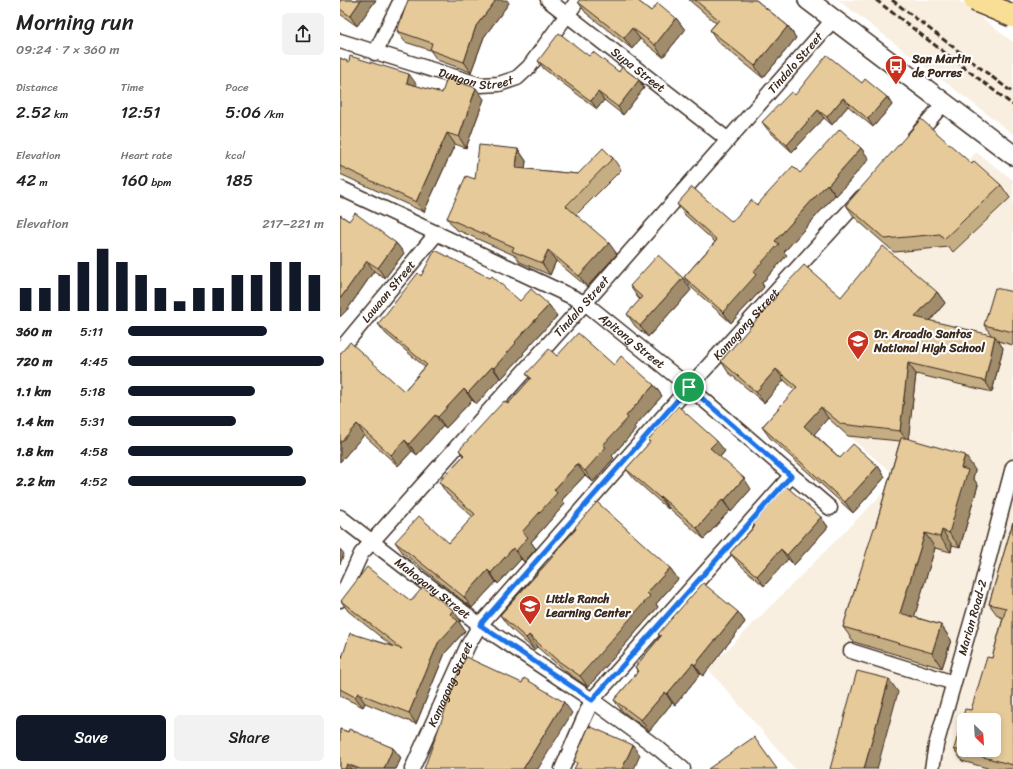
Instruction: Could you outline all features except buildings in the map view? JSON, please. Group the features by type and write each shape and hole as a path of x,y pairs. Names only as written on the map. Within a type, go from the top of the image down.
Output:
{"highway":[{"path":"975,0 1013,16"}],"main road":[{"path":"808,0 1013,155"}],"street":[{"path":"375,53 401,0"},
{"name":"Supa Street","path":"548,0 727,139"},
{"name":"Dungon Street","path":"340,41 481,85 499,84 517,78 528,66 578,0"},
{"name":"Tindalo Street","path":"340,600 361,554 833,20"},
{"path":"903,151 944,103"},
{"name":"Kamagong Street","path":"412,769 468,645 480,625 689,387 872,186"},
{"name":"Apitong Street","path":"340,188 584,303 689,387 830,508"},
{"name":"Lawaan Street","path":"340,350 437,233"},
{"name":"Marian Road-2","path":"932,769 936,745 1013,467"},
{"path":"562,769 592,700 791,476"},
{"name":"Mahogany Street","path":"340,517 480,625 592,700 683,769"},
{"path":"851,651 954,683"}],"shaded area":[{"path":"838,0 958,0 1013,42 1013,134"},
{"path":"976,152 1013,180 1013,769 795,769 708,669 898,478 782,380"}],"railway":[{"path":"876,0 1013,105"},
{"path":"892,0 1013,93"}],"place":[{"name":"San Martin de Porres","path":"896,86"},
{"name":"Dr. Arcadio Santos National High School","path":"858,360"},
{"name":"Little Ranch Learning Center","path":"530,626"}],"route":[{"path":"689,387 791,476 592,700 480,625 689,387"}]}
